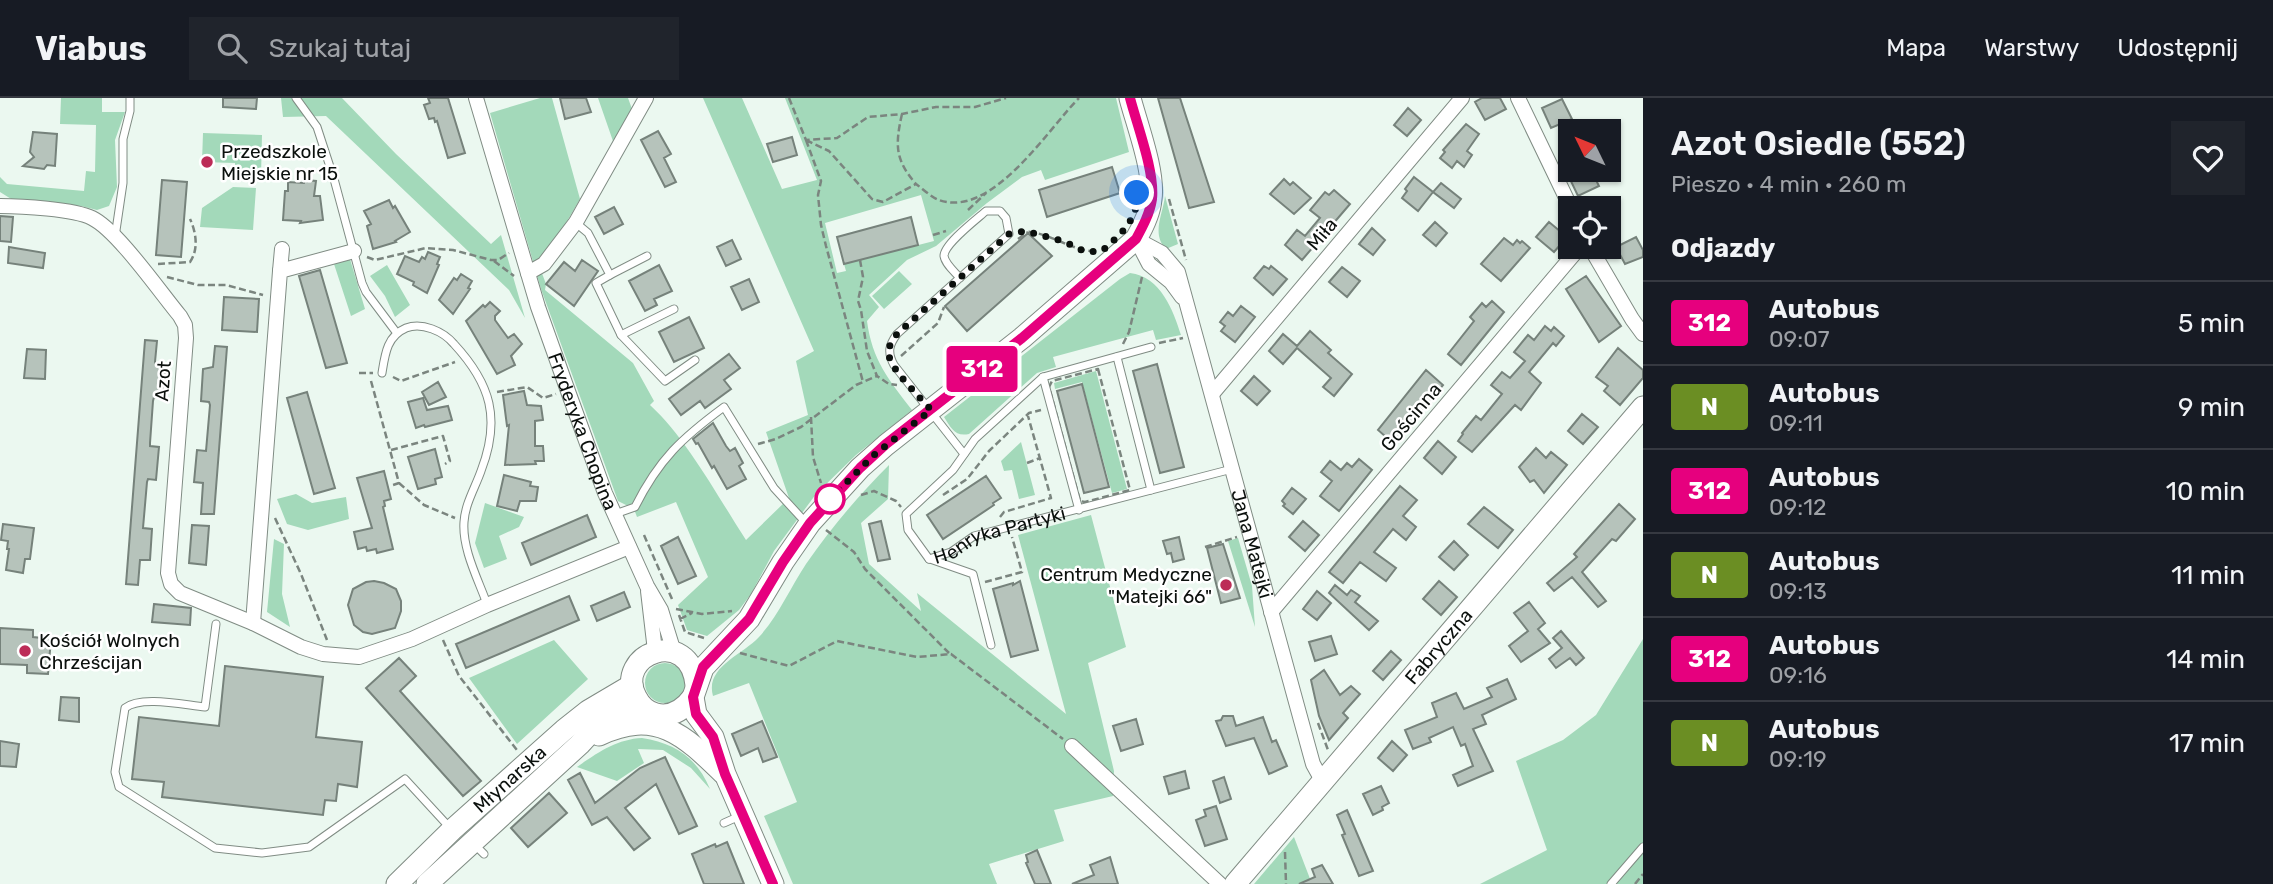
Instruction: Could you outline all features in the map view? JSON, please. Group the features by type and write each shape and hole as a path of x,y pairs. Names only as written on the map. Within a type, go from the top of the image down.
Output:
{"street":[{"name":"Fryderyka Chopina","path":"476,98 525,278 573,406 614,514 661,610 670,653 691,664 695,674 696,714 713,737 725,774 733,819 773,884"},
{"path":"525,278 544,264 576,222 646,98"},
{"path":"734,642 645,656 633,674 635,696 641,705 657,714 675,713 685,707 703,667 734,642 761,602 783,562 815,526 831,498 863,465 1022,338 1136,239 1146,220 1152,199 1152,182 1130,98"},
{"name":"Miła","path":"1212,394 1462,98"},
{"path":"1518,98 1565,196"},
{"name":"Azot","path":"3,203 92,218 115,238 180,316 186,331 169,579 180,593 253,623 301,647 342,657 375,653 629,547"},
{"name":"Jana Matejki","path":"1136,239 1149,264 1171,282 1188,304 1313,764 1323,782"},
{"path":"253,623 282,249"},
{"path":"280,271 354,251"},
{"name":"Gościnna","path":"1271,612 1570,259"},
{"path":"1597,259 1643,334"},
{"name":"Fabryczna","path":"1235,884 1643,407"},
{"name":"Młynarska","path":"397,884 452,830 564,730 588,711 632,685"},
{"name":"Młynarska","path":"427,884 478,848 600,722 619,711 641,705"},
{"name":"Fryderyka Chopina","path":"675,713 725,774"},
{"name":"Młynarska","path":"580,744 625,725 652,725 668,729 688,740 725,774"},
{"path":"1072,746 1220,884"}],"lane":[{"path":"115,238 123,183 123,139 131,98"},
{"path":"296,98 317,127 366,292 396,332"},
{"path":"960,278 944,256 947,246 986,211 1000,211 1006,218 1009,234 960,278 897,334 888,355 964,454"},
{"path":"576,222 587,233 610,275"},
{"path":"647,256 596,283 621,335 666,380 695,360"},
{"path":"621,335 674,309"},
{"path":"382,373 387,348 396,332 411,326 429,327 450,339 467,358 484,384 492,410 491,440 467,504 464,522 465,541 487,605"},
{"path":"906,513 953,470 975,439 1043,377 1152,347"},
{"path":"1117,357 1151,490"},
{"name":"Henryka Partyki","path":"1043,377 1079,510"},
{"path":"614,514 635,507 650,478 686,435 724,407 774,488 815,526"},
{"name":"Henryka Partyki","path":"906,513 908,530 929,559 951,552 974,536 1232,468"},
{"path":"929,559 973,573 991,645"},
{"path":"216,624 205,708 142,701 131,703 125,708 115,772 119,787 215,848 262,853 309,847 405,779 452,830"},
{"path":"1612,884 1643,848"}],"path":[{"path":"789,98 821,181 819,205 825,246 863,382"},
{"path":"806,140 837,138 868,117 936,107 975,107 1006,98"},
{"path":"902,114 896,140 902,168 916,184 939,200 950,201 976,197 989,191 1021,165 1079,98"},
{"path":"806,140 829,151 872,199 883,202 916,184"},
{"path":"168,264 190,262 194,256 196,232 190,219"},
{"path":"1009,234 1025,231 1063,241 1086,252 1102,251"},
{"path":"1182,246 1189,271"},
{"path":"354,251 375,260 426,248 453,250 491,260 525,278"},
{"path":"498,260 511,251"},
{"path":"491,260 507,262"},
{"path":"860,260 863,277 858,301 867,351 877,376 889,384 911,386"},
{"path":"1117,357 1129,332 1143,272"},
{"path":"150,280 167,277 198,285 226,285 278,298"},
{"path":"900,357 938,323 946,302"},
{"path":"1152,347 1169,340 1186,338"},
{"path":"382,373 401,381 467,358"},
{"path":"1098,369 1130,490 1084,502 1080,500 1049,387 1052,381 1098,369"},
{"path":"748,447 776,439 801,427 811,417 863,382 877,376"},
{"path":"371,381 399,483 424,505 464,522"},
{"path":"487,394 522,387 533,389 543,398 559,394"},
{"path":"937,499 967,479 989,452 1029,413 1052,407"},
{"path":"997,522 1004,512 1051,498 1028,416"},
{"path":"811,417 813,457 824,492 831,498"},
{"path":"391,450 443,436 450,461 445,464"},
{"path":"1027,463 1040,458"},
{"path":"393,485 399,483"},
{"path":"854,498 874,491 896,501 906,513"},
{"path":"270,508 302,574 327,640"},
{"path":"815,526 854,552 865,569 951,654 1072,746"},
{"path":"645,535 685,632 704,638"},
{"path":"1205,547 1241,536"},
{"path":"983,583 1021,572 1013,538"},
{"path":"676,609 692,613 736,610"},
{"path":"680,619 692,613"},
{"path":"438,627 459,676 519,753"},
{"path":"734,642 789,666 837,640 917,657 951,654"},
{"path":"1283,841 1286,884"},
{"path":"1635,884 1643,874"}],"green space":[{"path":"61,98 102,98 102,112 125,112 115,140 117,187 109,206 97,210 81,206 22,203 0,192 0,177 7,184 84,191 86,171 95,172 96,125 60,124"},
{"path":"281,98 342,98 396,154 491,244 501,235 525,318 509,290 326,116 283,117"},
{"path":"540,98 552,98 580,199 552,247 537,260 546,284 545,290 633,363 654,401 650,405 677,434 746,540 789,498 766,432 808,415 796,361 814,351 703,98 742,98 782,189 817,180 785,98 1116,98 1129,152 1045,180 1041,170 1022,177 936,246 907,260 869,295 879,307 867,321 877,358 912,410 856,455 816,494 774,551 751,594 739,610 707,636 687,630 678,605 708,577 676,502 637,517 634,509 618,501 541,289 490,113","holes":["921,195 934,241 844,264 846,271 837,273 825,223"]},
{"path":"598,98 628,98 632,109 614,144"},
{"path":"203,133 262,135 261,176 235,175 235,163 202,162"},
{"path":"233,187 256,188 253,230 200,227 202,208"},
{"path":"1165,196 1178,244 1166,249 1159,237"},
{"path":"350,259 365,309 351,316 334,264"},
{"path":"387,265 410,305 395,317 385,296 370,276"},
{"path":"899,271 912,284 884,309 872,296"},
{"path":"1130,273 1141,276 1158,288 1170,305 1181,335 1156,340 1153,330 1053,357 1056,367 1037,373 969,434 957,433 951,428 944,417"},
{"path":"1096,371 1127,489 1112,493 1082,382 1055,389 1054,383"},
{"path":"1021,442 1035,495 1019,499 1012,470 1004,471 1001,461"},
{"path":"889,465 888,499 861,523 869,564 921,611 917,593 1066,714 1018,535 1091,515 1126,647 1088,663 1114,771 1113,796 1054,810 1064,841 989,864 997,884 793,884 764,816 797,802 749,683 713,696 714,677 719,670 752,644 766,629 825,538"},
{"path":"296,494 312,503 346,497 349,519 308,530 287,524 277,499"},
{"path":"485,503 524,517 519,527 499,536 507,559 484,568 475,543"},
{"path":"1238,538 1252,586 1255,627 1228,541"},
{"path":"274,539 284,544 282,594 290,627 267,612"},
{"path":"1643,639 1643,884 1480,884 1547,850 1516,761 1563,740 1596,715"},
{"path":"554,640 588,679 517,744 469,678"},
{"path":"665,663 679,669 685,683 679,697 665,703 651,697 645,683 651,669"},
{"path":"642,738 665,744 684,754 699,769 710,789 691,768 663,750 638,749 644,763 617,781 577,767 616,744"},
{"path":"1294,837 1312,884 1254,884"}],"building":[{"path":"223,98 257,98 256,109 223,107"},
{"path":"428,98 448,98 465,153 448,158 437,121 435,122 434,118 429,119 424,105 430,103"},
{"path":"560,98 586,98 591,112 565,119"},
{"path":"1158,98 1180,98 1214,202 1189,208"},
{"path":"1482,98 1500,98 1506,109 1485,120 1475,102"},
{"path":"1562,99 1572,119 1558,119 1558,125 1551,128 1542,108"},
{"path":"1408,108 1421,120 1407,136 1394,125"},
{"path":"1466,124 1479,134 1467,151 1472,155 1464,167 1457,161 1452,168 1440,158 1445,152 1443,150"},
{"path":"658,131 671,154 664,158 676,182 665,187 641,140"},
{"path":"33,132 57,134 55,166 47,165 44,169 23,166 34,157 30,152"},
{"path":"792,137 797,155 773,162 767,144"},
{"path":"1112,167 1120,193 1047,217 1039,190"},
{"path":"1414,177 1433,192 1418,211 1402,198"},
{"path":"1284,179 1290,185 1293,182 1311,198 1294,214 1270,194"},
{"path":"162,180 187,182 181,257 156,255"},
{"path":"305,180 316,181 314,196 320,196 323,220 300,223 301,221 283,220 288,182 304,183"},
{"path":"1571,182 1597,182 1599,186 1578,196"},
{"path":"1441,183 1461,199 1454,208 1433,192"},
{"path":"1334,190 1350,204 1302,260 1285,245 1297,230 1305,236 1320,218 1310,210 1325,192 1329,195"},
{"path":"389,200 410,232 396,242 373,249 367,226 371,224 364,211"},
{"path":"614,207 623,224 604,234 595,217"},
{"path":"0,216 13,217 11,242 0,241"},
{"path":"911,217 918,245 844,264 837,237"},
{"path":"1435,222 1447,233 1436,246 1423,235"},
{"path":"1549,222 1558,230 1558,247 1554,252 1536,237"},
{"path":"1372,228 1385,240 1373,255 1359,244"},
{"path":"1028,233 1052,256 967,331 945,306"},
{"path":"1636,237 1643,250 1643,257 1625,264 1621,256 1621,244"},
{"path":"1504,238 1513,245 1517,240 1520,243 1522,241 1530,248 1501,281 1481,264"},
{"path":"732,240 741,259 726,266 717,247"},
{"path":"9,247 45,253 43,268 8,263"},
{"path":"428,252 440,257 427,293 413,285 414,282 397,274 405,256 419,262 422,257 425,259"},
{"path":"582,260 598,271 574,306 546,284 564,262 575,271"},
{"path":"659,265 672,291 654,299 657,305 645,311 629,281"},
{"path":"1264,266 1269,269 1271,266 1287,279 1273,295 1254,278"},
{"path":"1342,267 1360,281 1347,297 1329,282"},
{"path":"320,270 347,363 326,368 299,276"},
{"path":"461,274 472,281 468,288 470,289 453,314 439,300 454,278 457,280"},
{"path":"1586,276 1621,326 1599,342 1566,289"},
{"path":"749,279 759,302 742,310 731,287"},
{"path":"224,297 259,299 257,332 222,330"},
{"path":"1492,301 1504,312 1461,365 1448,354 1474,321 1470,317 1482,303 1486,307"},
{"path":"490,302 500,311 495,320 508,338 514,334 522,344 511,356 515,365 497,374 466,321"},
{"path":"1241,306 1255,317 1235,342 1221,331 1225,326 1220,322 1228,312 1233,316"},
{"path":"689,317 704,348 674,362 659,332"},
{"path":"1545,326 1551,331 1554,327 1564,336 1556,346 1553,343 1529,372 1541,383 1521,410 1515,405 1472,452 1458,441 1462,433 1476,416 1481,420 1502,394 1491,385 1502,372 1510,378 1525,361 1514,352 1528,335 1534,340"},
{"path":"1310,331 1331,350 1328,353 1352,374 1334,396 1323,387 1331,378 1297,348 1283,364 1269,351 1283,334 1297,346"},
{"path":"145,340 157,341 155,362 157,366 165,366 163,398 154,397 153,401 150,446 159,447 156,480 148,479 147,482 143,528 152,529 150,560 140,560 138,585 126,584"},
{"path":"215,346 227,347 214,514 201,514 203,483 194,482 197,450 206,451 210,405 209,402 201,401 203,369 213,367"},
{"path":"1618,348 1643,370 1643,378 1620,405 1604,391 1608,386 1596,377"},
{"path":"27,349 46,350 45,379 24,378"},
{"path":"729,354 740,368 724,380 731,389 705,408 700,401 681,415 669,399"},
{"path":"1157,364 1184,467 1160,473 1133,371"},
{"path":"1426,370 1443,385 1394,444 1378,430"},
{"path":"1254,376 1270,391 1257,405 1241,391"},
{"path":"438,382 446,397 429,405 422,392"},
{"path":"1082,384 1109,487 1084,493 1057,391"},
{"path":"524,391 527,405 541,406 543,420 535,421 535,446 543,446 544,461 535,461 536,464 505,465 509,425 507,426 503,395"},
{"path":"307,392 335,488 314,494 287,398"},
{"path":"423,398 427,410 448,406 452,420 416,428 408,402"},
{"path":"1582,414 1598,427 1583,444 1568,431"},
{"path":"713,423 726,446 730,451 735,448 743,463 739,466 746,479 727,489 714,466 712,468 693,439"},
{"path":"1438,441 1456,457 1442,474 1424,458"},
{"path":"1536,448 1546,458 1551,452 1567,465 1544,493 1534,480 1530,482 1519,467"},
{"path":"435,449 442,477 435,479 436,484 418,489 408,457"},
{"path":"1359,459 1372,470 1339,511 1320,496 1332,481 1321,472 1330,461 1341,470 1347,463 1352,467"},
{"path":"384,471 391,499 384,501 383,507 393,549 377,553 376,549 358,549 354,532 372,528 357,478"},
{"path":"504,475 531,482 530,486 538,487 536,501 520,501 517,511 497,506"},
{"path":"986,476 1001,498 943,539 927,515"},
{"path":"1400,486 1417,500 1403,516 1416,527 1406,540 1393,529 1374,552 1396,568 1386,581 1360,562 1343,583 1329,572"},
{"path":"1292,488 1306,499 1293,514 1283,506 1285,504 1282,501"},
{"path":"1619,504 1635,519 1616,541 1612,539 1582,572 1606,601 1598,607 1572,577 1554,591 1547,583 1577,557 1574,554"},
{"path":"1484,507 1513,530 1498,548 1468,524"},
{"path":"587,515 596,537 531,565 522,543"},
{"path":"881,521 890,559 878,561 869,524"},
{"path":"1303,521 1319,535 1305,551 1289,537"},
{"path":"3,524 34,528 30,559 25,559 23,573 6,570 9,549 8,541 1,540"},
{"path":"192,525 209,526 206,565 189,563"},
{"path":"678,537 696,576 678,584 661,546"},
{"path":"1179,537 1184,559 1173,562 1163,541"},
{"path":"1454,541 1468,555 1454,570 1439,557"},
{"name":"Centrum Medyczne \"Matejki 66\"","path":"1223,544 1240,598 1221,603 1207,548"},
{"path":"374,581 396,589 401,601 401,611 395,628 372,634 363,632 354,625 348,605 353,589"},
{"path":"1020,581 1038,650 1011,657 993,589"},
{"path":"1439,581 1457,597 1441,615 1423,599"},
{"path":"1335,585 1347,595 1351,590 1360,596 1355,602 1378,621 1369,630 1329,593"},
{"path":"1317,591 1331,603 1317,620 1303,609"},
{"path":"624,592 630,607 597,621 591,606"},
{"path":"569,596 579,620 466,668 456,644"},
{"path":"1529,602 1545,623 1538,629 1550,643 1521,662 1509,646 1528,631 1514,613"},
{"path":"154,604 191,608 190,625 152,622"},
{"name":"Kościół Wolnych Chrześcijan","path":"0,628 33,630 33,637 51,639 48,674 27,673 27,665 0,664"},
{"path":"1561,631 1584,658 1576,665 1570,658 1556,668 1549,659 1562,648 1553,638"},
{"path":"1331,636 1337,654 1315,661 1309,642"},
{"path":"1391,651 1401,660 1383,680 1373,671"},
{"path":"399,658 416,676 400,691 481,781 463,796 366,688"},
{"path":"225,666 323,677 316,737 362,742 357,787 338,784 336,801 325,800 323,815 162,797 164,782 132,779 139,717 219,726"},
{"path":"1324,670 1340,695 1351,686 1360,694 1343,713 1348,718 1329,740 1319,716 1311,680"},
{"path":"1507,679 1516,699 1482,715 1486,724 1473,729 1493,771 1458,786 1453,775 1473,766 1465,744 1461,746 1453,727 1429,738 1431,742 1413,749 1405,730 1437,717 1432,703 1456,693 1464,709 1492,697 1487,688"},
{"path":"61,697 79,698 79,722 59,720"},
{"path":"1223,716 1233,716 1236,726 1263,717 1272,742 1276,740 1287,766 1269,774 1254,738 1226,746 1216,721"},
{"path":"1136,719 1143,744 1121,751 1113,726"},
{"path":"762,721 777,757 763,762 758,748 741,756 732,734"},
{"path":"0,741 19,744 16,767 0,766"},
{"path":"1392,741 1407,755 1393,771 1378,758"},
{"path":"665,757 697,826 679,834 656,784 625,808 650,838 634,850 607,817 592,825 568,780 580,773 595,803 640,768"},
{"path":"1185,771 1189,788 1169,794 1164,777"},
{"path":"1224,777 1231,799 1220,803 1213,781"},
{"path":"1381,786 1389,803 1373,815 1363,794"},
{"path":"549,793 567,813 528,847 511,828"},
{"path":"1216,806 1227,839 1205,846 1196,820 1206,816 1204,810"},
{"path":"1347,810 1373,871 1359,876 1337,815"},
{"path":"727,842 744,884 704,884 692,854"},
{"path":"1037,850 1051,884 1035,884 1026,863 1026,855"},
{"path":"1110,857 1118,884 1072,884 1094,875 1090,865"},
{"path":"1322,865 1333,884 1299,884 1315,877 1312,869"}],"bus line":[{"name":"312","path":"773,884 725,774 713,737 696,714 693,697 703,667 749,619 810,523 860,468 886,444 1086,285 1136,239 1146,220 1152,199 1152,182 1130,98"}],"place":[{"name":"Przedszkole Miejskie nr 15","path":"207,162"},
{"name":"Centrum Medyczne \"Matejki 66\"","path":"1226,585"},
{"name":"Kościół Wolnych Chrześcijan","path":"25,651"}],"route":[{"path":"830,499 886,444 931,410 888,355 897,334 1009,234 1025,231 1063,241 1086,252 1102,251 1124,231 1133,217 1137,193"}]}
